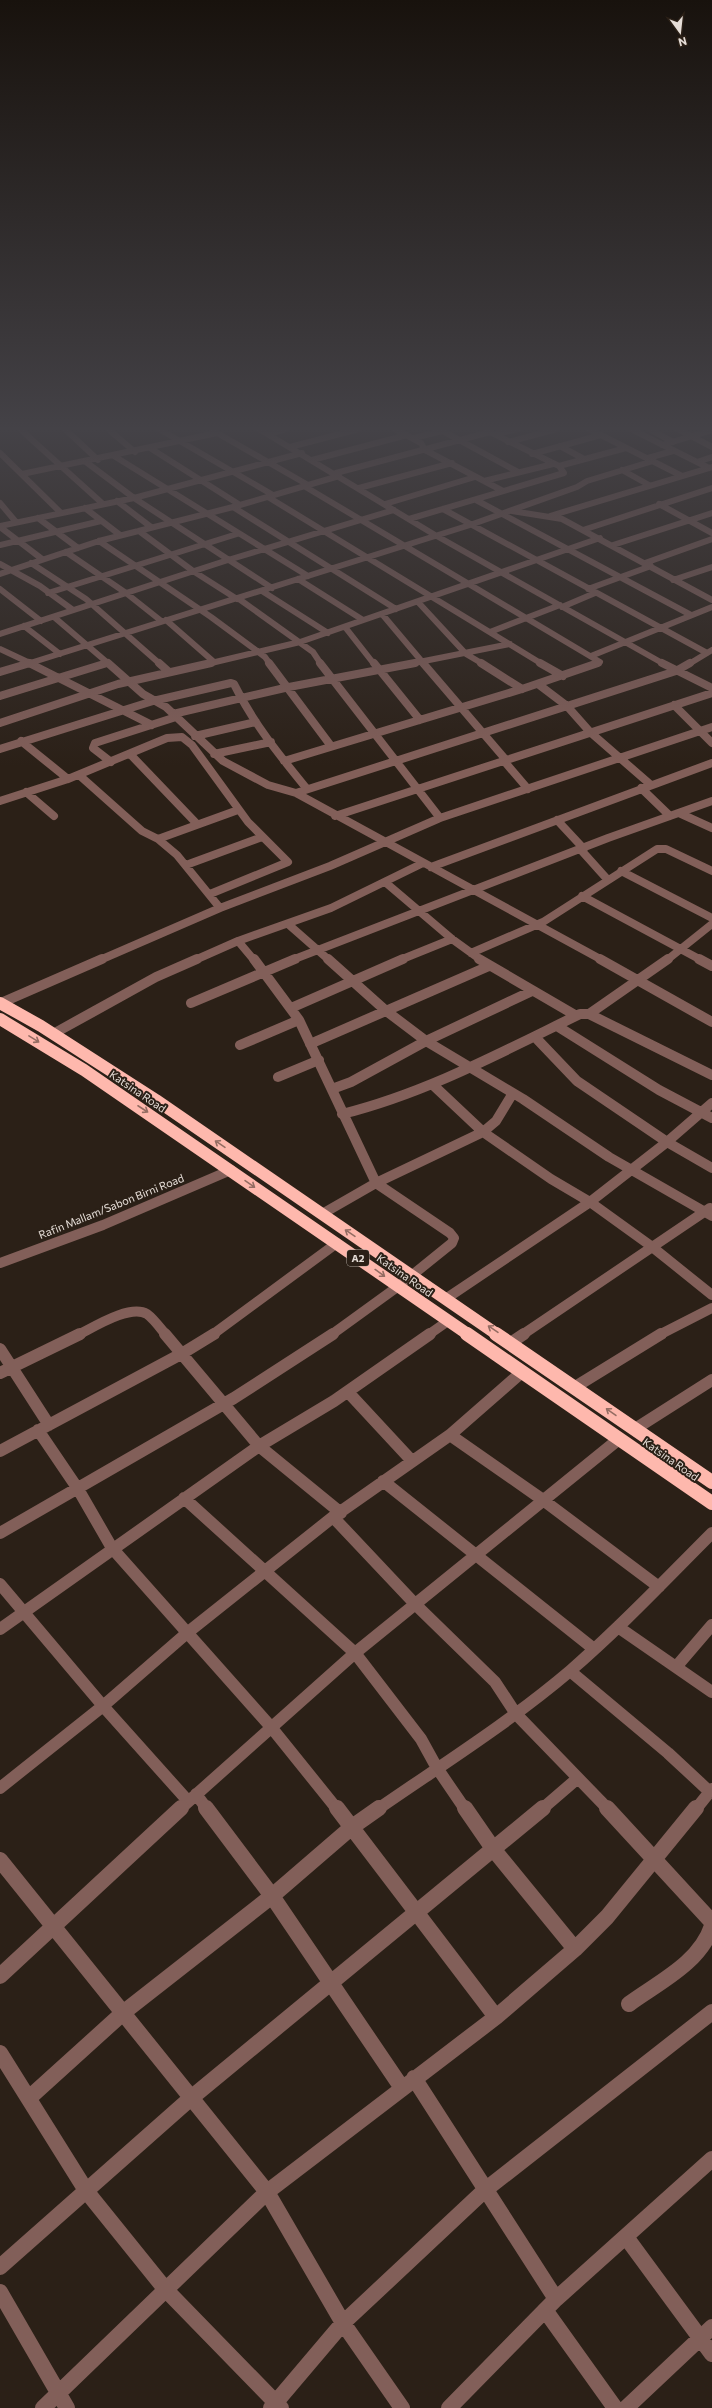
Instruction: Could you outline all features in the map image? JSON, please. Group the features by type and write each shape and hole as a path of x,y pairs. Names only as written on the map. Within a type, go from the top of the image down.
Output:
{"highway":[{"name":"Katsina Road","path":"0,1003 53,1034 156,1100 512,1342 635,1429 710,1478"},
{"name":"Katsina Road","path":"0,1020 84,1070 712,1503"}],"street":[{"path":"0,545 18,541"},
{"path":"20,541 42,559"},
{"path":"69,541 78,548"},
{"path":"0,574 98,541"},
{"path":"100,541 201,610 269,661 331,746"},
{"path":"153,541 194,571 238,599 300,642 320,660 332,679 397,760 440,818"},
{"path":"200,541 272,588"},
{"path":"48,592 103,577 213,541"},
{"path":"249,541 308,576"},
{"path":"1,633 41,622 73,610 228,560 292,541"},
{"path":"342,541 431,598 563,676"},
{"path":"284,761 462,708 600,664 600,661 395,541"},
{"path":"0,672 89,645 163,620 238,599 416,541"},
{"path":"446,541 676,671 712,688"},
{"path":"499,541 658,628 709,651"},
{"path":"553,541 692,615"},
{"path":"0,723 90,693 169,672 259,653 300,642 536,562 592,541"},
{"path":"606,541 673,580 712,599"},
{"path":"613,545 624,541"},
{"path":"588,589 706,541"},
{"path":"287,543 396,609"},
{"path":"66,552 163,620 214,662"},
{"path":"31,563 68,587 126,632 169,672"},
{"path":"0,564 33,582 73,610"},
{"path":"673,580 712,567"},
{"path":"298,579 363,620"},
{"path":"0,589 41,622"},
{"path":"262,591 328,633"},
{"path":"490,632 595,593"},
{"path":"418,602 466,654 503,675 522,689"},
{"path":"591,656 712,607"},
{"path":"382,614 462,708 528,789"},
{"path":"54,617 89,645 129,683 152,701 166,707 223,761 268,785 296,793 335,816 475,889 536,925 712,1022"},
{"path":"24,626 60,654"},
{"path":"345,627 420,720"},
{"path":"111,762 93,748 95,743 175,716 240,698 289,687 466,654 510,644"},
{"path":"0,649 62,678 152,725"},
{"path":"296,793 482,732 676,671 709,651"},
{"path":"0,696 62,678 107,662"},
{"path":"2,745 21,741 152,701 231,683 234,684 240,698 256,722 307,790"},
{"path":"538,684 567,706 590,732 651,785"},
{"path":"335,816 712,693"},
{"path":"674,705 712,743"},
{"path":"195,736 256,722"},
{"path":"0,1003 220,908 387,842 440,818 712,727"},
{"path":"0,801 79,775 168,738 182,737 192,745 238,810 262,837 288,862 210,894"},
{"path":"21,741 68,779"},
{"path":"214,754 272,742"},
{"path":"130,754 197,824"},
{"path":"431,867 712,763"},
{"path":"79,775 142,831 158,840 186,865 220,908"},
{"path":"642,788 670,816"},
{"path":"26,792 54,816"},
{"path":"190,1003 264,971 475,889 712,801"},
{"path":"158,840 197,824 238,810"},
{"path":"679,812 712,828"},
{"path":"557,820 607,879"},
{"path":"186,865 262,837"},
{"path":"471,954 536,925 607,879 660,848 712,871"},
{"path":"53,1034 136,987 238,941 331,908 423,863"},
{"path":"621,871 712,918"},
{"path":"385,882 418,912 471,954 489,966 575,1015"},
{"path":"582,896 712,966"},
{"path":"288,924 316,951 386,1010 426,1041 513,1093 591,1146 710,1211"},
{"path":"589,1014 681,950 712,924"},
{"path":"291,1008 351,980 452,939"},
{"path":"0,1534 226,1405 284,1368 414,1276 452,1243 454,1238 376,1183 342,1114 319,1060 299,1020 264,971 238,941"},
{"path":"310,1044 489,966"},
{"path":"332,1089 364,1075 426,1041 532,991"},
{"path":"342,1114 385,1103 432,1084 535,1037 575,1015 589,1014 712,1075"},
{"path":"240,1045 299,1020"},
{"path":"557,1026 659,1090 712,1118"},
{"path":"535,1037 563,1064 569,1075 667,1142 712,1168"},
{"path":"278,1077 319,1060"},
{"path":"432,1084 483,1132 551,1179 590,1202 651,1246 712,1295"},
{"path":"322,1214 376,1183 483,1132 496,1121 513,1093"},
{"path":"447,1298 590,1202 667,1142 712,1103"},
{"name":"Rafin Mallam/Sabon Birni Road","path":"0,1263 103,1224 231,1170"},
{"path":"512,1342 651,1246 710,1211"},
{"path":"0,1451 183,1353 221,1328 337,1243"},
{"path":"575,1388 646,1340 712,1308"},
{"path":"0,1373 88,1328 133,1311 147,1314 183,1353 259,1446 337,1515 416,1605 495,1682 516,1714 655,1858 712,1922"},
{"path":"0,1629 112,1548 259,1446 348,1392 448,1321"},
{"path":"0,1349 13,1366 44,1428 112,1548 272,1727 418,1912 496,2017"},
{"path":"0,1788 103,1706 187,1633 337,1515 450,1435 522,1372"},
{"path":"635,1429 712,1380"},
{"path":"348,1392 412,1461"},
{"path":"450,1435 543,1500 659,1587"},
{"path":"0,1976 55,1927 192,1798 355,1653 619,1439"},
{"path":"383,1482 594,1649"},
{"path":"184,1498 355,1653 421,1739 437,1768 494,1850 575,1949"},
{"path":"29,2098 124,2012 272,1896 352,1827 437,1768 475,1744 516,1714 570,1670 618,1627 712,1533"},
{"path":"0,1584 103,1706 192,1798 272,1896 331,1984 408,2083 485,2190 551,2304 615,2408"},
{"path":"676,1666 712,1625"},
{"path":"618,1627 712,1692"},
{"path":"43,2408 267,2192 496,2017 575,1949 607,1917 711,1790 570,1670"},
{"path":"0,2267 87,2192 191,2098 494,1850 578,1778"},
{"path":"0,1860 124,2012 267,2192 343,2323 402,2408"},
{"path":"629,2004 698,1952 711,1936 712,1926"},
{"path":"0,2053 87,2192 166,2290 276,2406 343,2323 485,2190 712,2012"},
{"path":"449,2408 551,2304 712,2159"},
{"path":"626,2237 706,2332 712,2354"},
{"path":"0,2292 67,2408"},
{"path":"626,2408 706,2332"}]}
